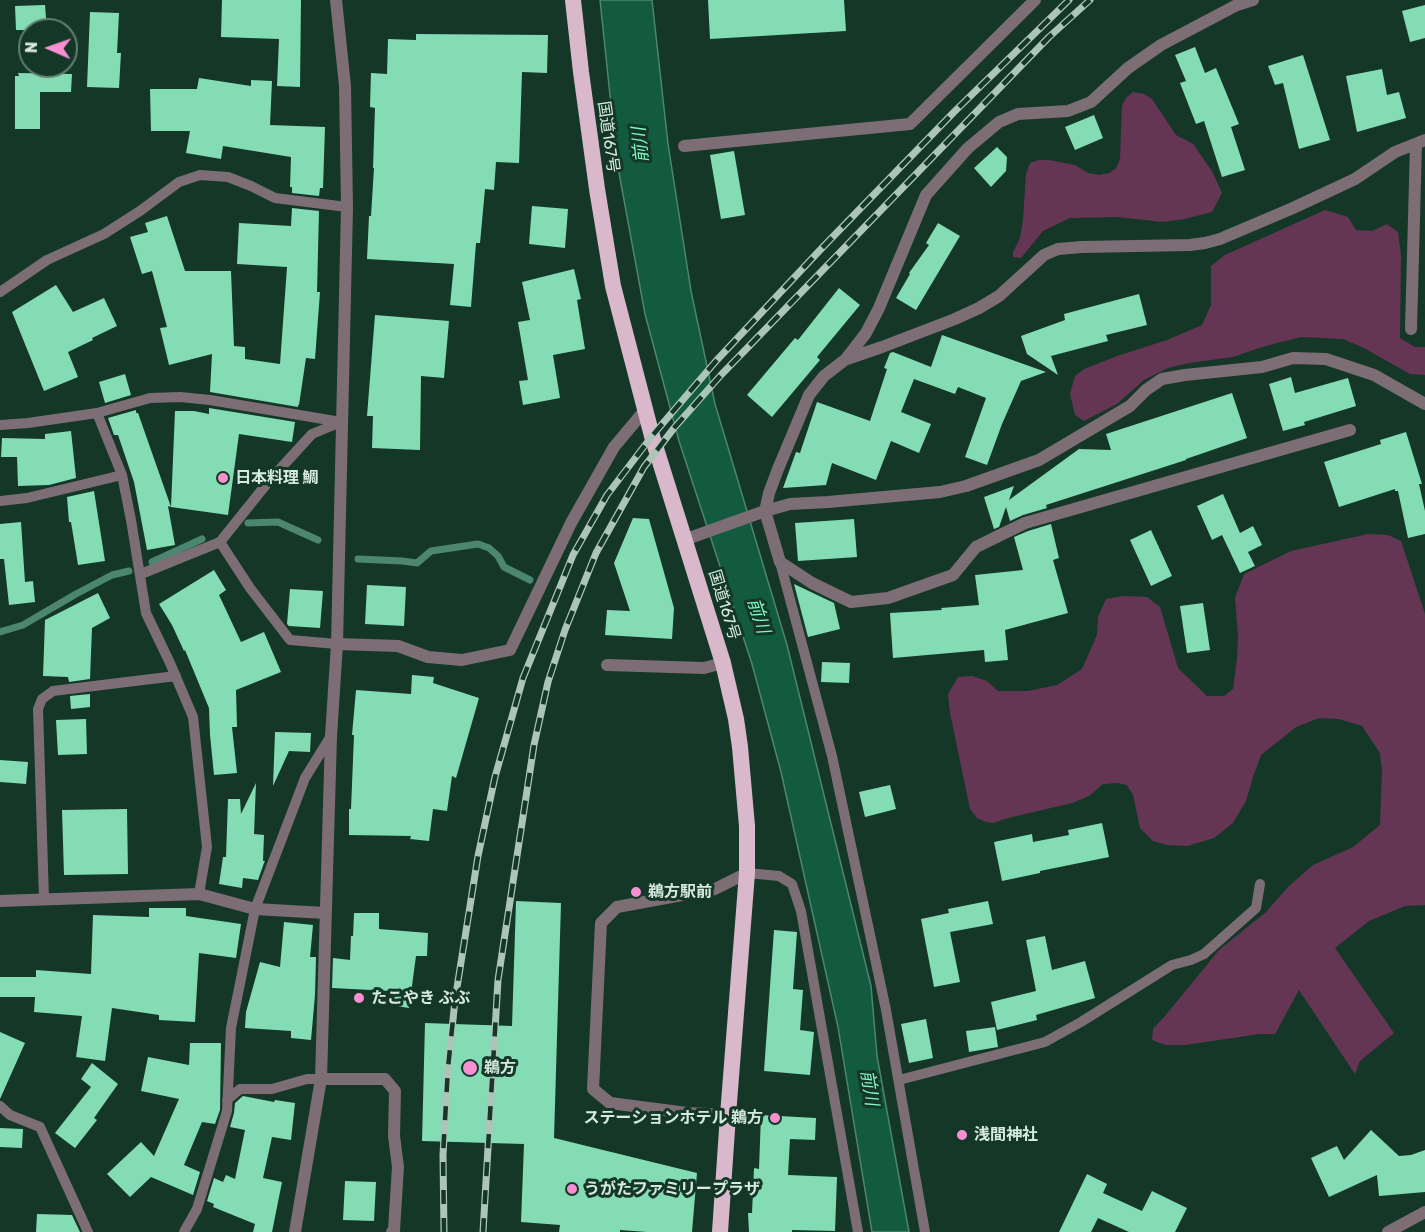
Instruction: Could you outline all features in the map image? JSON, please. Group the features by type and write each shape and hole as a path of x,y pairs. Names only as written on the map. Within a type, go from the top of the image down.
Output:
{"highway":[{"name":"国道167号","path":"573,0 597,189 613,286 652,436 723,663 741,747 747,826 747,873 720,1232"}],"street":[{"path":"295,1232 321,1079 331,736 337,644 347,207 345,86 336,0"},
{"path":"684,146 910,124 1035,0"},
{"path":"1253,0 1237,5 1161,45 1128,68 1091,102 1068,111 1018,114 999,122 968,148 926,195 879,308 866,333 846,359 824,376 809,395 760,513 780,562 812,583 851,602 888,598 953,575 976,547 1025,523 1350,430"},
{"path":"846,359 979,308 999,296 1044,255 1058,249 1190,245 1220,239 1355,179 1395,152 1420,142 1411,329"},
{"path":"684,540 790,504 939,492 966,486 1039,460 1130,405 1162,379 1262,367 1293,358 1326,359 1374,375 1425,404"},
{"path":"462,660 510,650 571,523 614,447 645,410"},
{"path":"337,644 398,646 428,657 485,663"},
{"path":"607,665 704,668 723,663"},
{"path":"728,1115 687,1113 609,1103 593,1089 601,923 617,908 715,889 747,873"},
{"path":"0,901 199,894 255,909 326,913"},
{"path":"321,1079 386,1078 395,1091 394,1136 398,1167 394,1230 392,1232"},
{"path":"1389,1232 1425,1212"}],"lane":[{"path":"0,292 47,260 104,234 179,182 200,175 228,177 275,198 347,207"},
{"path":"0,425 97,413 150,398 180,397 341,422"},
{"path":"97,413 122,475 146,613 193,717 207,848 199,894"},
{"path":"141,574 220,542 269,481 312,434 341,422"},
{"path":"0,501 27,498 122,475"},
{"path":"220,542 250,588 290,640 337,644"},
{"path":"780,562 832,756 886,1010 925,1232"},
{"path":"44,899 38,709 42,699 53,692 176,676"},
{"path":"184,1232 197,1209 227,1111 231,1028 255,909 305,778 331,736"},
{"path":"747,873 779,876 792,884 801,911 858,1232"},
{"path":"899,1080 1045,1042 1172,964 1191,960 1204,954 1256,908 1260,884"},
{"path":"227,1100 240,1089 272,1089 307,1079 321,1079"},
{"path":"0,1106 10,1115 40,1127 88,1232"}],"shaded area":[{"path":"1133,92 1144,94 1152,99 1176,135 1193,144 1212,171 1222,193 1212,212 1163,222 1117,217 1070,218 1043,231 1021,258 1013,257 1020,238 1026,174 1030,163 1049,160 1075,165 1088,173 1099,175 1109,173 1116,168 1120,159 1122,106"},
{"path":"1325,210 1348,217 1356,230 1372,231 1387,224 1398,232 1401,255 1400,338 1415,347 1425,347 1425,375 1410,374 1343,339 1301,337 1233,357 1168,368 1144,380 1117,404 1084,421 1075,415 1070,394 1075,376 1084,369 1167,340 1202,325 1211,305 1211,266 1225,255"},
{"path":"1368,534 1388,535 1401,541 1425,614 1425,905 1405,906 1369,921 1335,948 1394,1033 1360,1061 1355,1074 1299,990 1275,1034 1260,1034 1185,1045 1166,1045 1152,1040 1153,1029 1219,950 1266,912 1289,886 1313,865 1353,847 1380,825 1382,771 1380,753 1362,726 1339,719 1319,718 1296,727 1261,755 1246,801 1233,823 1214,838 1187,846 1167,845 1153,841 1140,828 1133,795 1127,785 1117,783 1103,784 1089,796 1072,803 993,823 977,818 970,809 948,694 958,677 972,676 987,681 998,691 1028,691 1057,685 1082,669 1097,635 1098,617 1106,599 1123,596 1147,597 1160,607 1178,668 1207,696 1224,696 1233,689 1238,636 1235,598 1244,574 1291,551"}],"water":[{"name":"前川","path":"600,0 652,0 668,144 691,291 715,404 787,645 871,986 877,1056 909,1232 872,1232 838,1027 781,772 752,664 679,441 645,314 617,162"}],"building":[{"path":"222,0 301,0 300,87 277,86 279,39 221,37"},
{"path":"708,0 844,0 846,31 710,39"},
{"path":"45,5 46,18 18,18 18,30 16,30 15,6"},
{"path":"1425,5 1425,38 1410,42 1402,11"},
{"path":"90,12 119,13 117,53 121,53 119,88 87,87"},
{"path":"416,34 548,35 547,73 522,72 519,163 496,162 494,190 485,189 480,243 476,243 471,307 450,305 454,264 367,259 374,168 375,108 370,107 371,73 387,74 388,39 416,40"},
{"path":"1195,47 1205,73 1216,68 1239,124 1231,127 1245,170 1222,177 1204,121 1196,124 1180,83 1186,81 1175,55"},
{"path":"1303,55 1330,140 1299,149 1283,83 1275,85 1268,66"},
{"path":"1382,69 1387,95 1399,92 1406,118 1357,132 1346,76"},
{"path":"15,76 18,78 72,78 71,92 40,92 40,129 15,129"},
{"path":"199,78 251,86 251,80 272,81 270,125 325,127 323,188 320,188 319,196 292,193 292,187 290,187 291,157 223,146 221,159 186,153 190,131 151,131 150,89 197,89"},
{"path":"1094,115 1103,138 1075,150 1065,127"},
{"path":"997,147 1007,157 1006,171 991,187 974,168"},
{"path":"734,151 745,215 721,219 710,155"},
{"path":"532,206 568,209 565,248 529,244"},
{"path":"292,208 319,211 317,292 320,292 315,359 306,358 299,405 298,407 210,392 212,354 169,365 160,328 167,327 152,271 142,274 130,237 148,232 145,223 167,216 185,271 231,271 234,346 245,347 245,359 280,364 287,267 237,264 239,223 291,226"},
{"path":"938,223 960,236 916,310 896,298 909,273 929,245 926,243"},
{"path":"574,269 581,299 577,300 585,349 553,355 560,398 523,405 519,381 528,380 518,322 530,320 522,282"},
{"path":"56,285 73,312 104,298 117,326 68,352 78,377 44,391 12,312"},
{"path":"839,288 860,305 817,357 820,360 772,417 747,395 795,338 798,340"},
{"path":"1139,294 1147,325 1106,335 1108,341 1051,356 1058,375 1027,354 1021,336 1065,320 1064,314"},
{"path":"375,315 449,321 444,378 421,376 420,450 372,448 373,416 367,416"},
{"path":"942,335 1046,372 1021,381 987,465 965,457 986,398 958,387 955,394 914,379 901,412 931,424 919,453 891,441 876,480 832,463 826,485 783,488 796,452 800,453 817,402 870,421 890,353 893,352 931,367"},
{"path":"125,374 131,395 105,403 99,382"},
{"path":"1291,377 1295,393 1348,378 1356,406 1283,431 1269,384"},
{"path":"1232,393 1247,438 1046,505 1047,508 1010,521 1006,507 999,527 994,529 984,497 1014,486 1009,500 1079,449 1111,450 1106,434"},
{"path":"209,408 295,422 292,442 239,434 228,515 171,507 175,411 209,414"},
{"path":"136,410 171,507 168,506 175,545 147,550 134,482 118,435 114,435 108,418"},
{"path":"71,431 76,478 49,485 18,486 17,457 1,457 2,438 45,439 45,434"},
{"path":"1406,432 1422,484 1419,484 1425,511 1425,534 1408,538 1398,491 1395,489 1339,507 1324,462 1381,444 1380,440"},
{"path":"94,491 105,561 78,565 71,522 69,522 67,497"},
{"path":"1223,494 1240,533 1253,526 1262,545 1248,552 1255,566 1240,573 1222,535 1212,540 1197,506"},
{"path":"633,518 649,519 674,608 672,639 605,635 607,610 630,611 614,563"},
{"path":"854,519 857,557 798,561 795,523"},
{"path":"21,522 25,582 33,581 35,602 9,605 4,559 0,559 0,524"},
{"path":"1051,524 1059,558 1053,560 1068,613 1005,630 1008,660 985,662 984,650 893,658 890,613 979,605 975,575 1023,570 1014,537"},
{"path":"1151,530 1172,576 1151,586 1130,540"},
{"path":"214,570 226,590 219,595 241,642 264,632 281,672 236,690 237,727 232,727 237,773 214,775 209,708 185,650 159,604"},
{"path":"794,584 834,603 840,629 808,637"},
{"path":"367,585 406,587 404,626 365,624"},
{"path":"290,589 323,591 320,628 287,624"},
{"path":"98,593 110,618 92,628 90,679 69,682 68,677 43,676 45,620"},
{"path":"1203,603 1210,650 1187,653 1180,606"},
{"path":"822,662 850,663 849,683 821,682"},
{"path":"412,675 434,677 433,683 479,698 456,778 452,776 447,811 433,809 429,841 410,839 411,836 349,835 354,735 352,735 356,690 411,694"},
{"path":"90,694 90,707 71,709 70,696"},
{"path":"86,719 87,754 58,755 56,720"},
{"path":"275,732 311,733 310,752 289,751 273,786"},
{"path":"0,760 28,762 26,784 0,782"},
{"path":"256,783 254,834 264,835 263,861 265,861 258,880 243,878 242,888 219,884 223,857 226,857 228,799 240,799 241,814"},
{"path":"890,785 896,809 865,817 859,792"},
{"path":"127,809 128,874 64,875 62,810"},
{"path":"1102,823 1109,857 1002,881 994,842 1032,834 1033,842 1069,835 1068,830"},
{"path":"516,901 561,903 554,1138 697,1173 692,1232 620,1230 620,1232 559,1232 560,1225 521,1222 524,1144 422,1141 425,1023 512,1026"},
{"path":"988,901 993,924 950,932 960,982 934,987 921,919 949,913 948,909"},
{"path":"149,908 186,908 186,916 241,924 236,958 199,953 195,1022 159,1020 159,1015 112,1008 105,1061 76,1057 82,1016 34,1012 35,997 0,997 0,977 36,977 36,970 91,974 93,915 149,917"},
{"path":"354,913 379,913 379,929 428,933 427,956 416,956 409,1008 390,1005 391,991 332,988 333,958 350,960"},
{"path":"284,922 313,925 310,957 316,957 311,1040 291,1038 291,1031 245,1028 246,1012 260,962 280,967"},
{"path":"774,930 797,932 793,989 803,990 800,1030 814,1032 810,1075 764,1071"},
{"path":"1045,936 1052,970 1085,961 1095,998 1036,1015 1037,1020 997,1030 991,1002 1036,991 1026,940"},
{"path":"926,1019 933,1058 909,1063 901,1024"},
{"path":"995,1027 998,1047 969,1052 966,1031"},
{"path":"0,1032 25,1043 0,1099"},
{"path":"190,1043 221,1043 220,1110 215,1124 202,1122 184,1165 200,1172 193,1195 151,1177 130,1197 107,1174 141,1142 154,1156 179,1099 141,1091 148,1057 189,1065"},
{"path":"92,1063 118,1084 94,1118 97,1120 75,1148 55,1133 91,1087 81,1079"},
{"path":"243,1096 274,1102 275,1100 295,1103 291,1140 272,1137 263,1178 282,1182 272,1232 253,1232 255,1224 213,1207 214,1204 207,1201 214,1178 223,1182 226,1175 235,1179 245,1130 230,1127 235,1103"},
{"path":"761,1115 816,1118 815,1140 790,1139 788,1175 837,1177 835,1231 749,1232 748,1213 752,1213 754,1168 759,1169"},
{"path":"0,1128 23,1129 22,1148 0,1147"},
{"path":"1371,1130 1399,1156 1425,1150 1425,1192 1379,1196 1377,1175 1329,1197 1311,1158 1337,1146 1344,1160"},
{"path":"1087,1174 1107,1184 1103,1193 1142,1211 1152,1191 1187,1208 1175,1232 1129,1232 1098,1218 1091,1232 1059,1232"},
{"path":"345,1181 376,1182 374,1221 343,1220"},
{"path":"37,1214 72,1215 80,1232 36,1232"}],"waterway":[{"path":"248,523 278,522 318,540"},
{"path":"152,562 202,539"},
{"path":"358,559 417,563 431,551 478,544 489,548 498,556 504,567 530,580"},
{"path":"0,632 23,625 112,575 129,571"}],"railway":[{"path":"444,1232 443,1155 448,1068 455,1000 478,856 495,777 523,678 573,555 607,495 652,436 716,361 954,112 1069,0"},
{"path":"483,1232 498,980 534,745 548,682 565,630 596,553 644,467 674,428 721,375 1049,37 1090,0"}],"place":[{"name":"日本料理 鯛","path":"223,478"},
{"name":"鵜方駅前","path":"636,892"},
{"name":"たこやき ぶぶ","path":"359,998"},
{"name":"鵜方","path":"470,1068"},
{"name":"ステーションホテル 鵜方","path":"775,1118"},
{"name":"浅間神社","path":"962,1135"},
{"name":"うがたファミリープラザ","path":"572,1189"}]}
